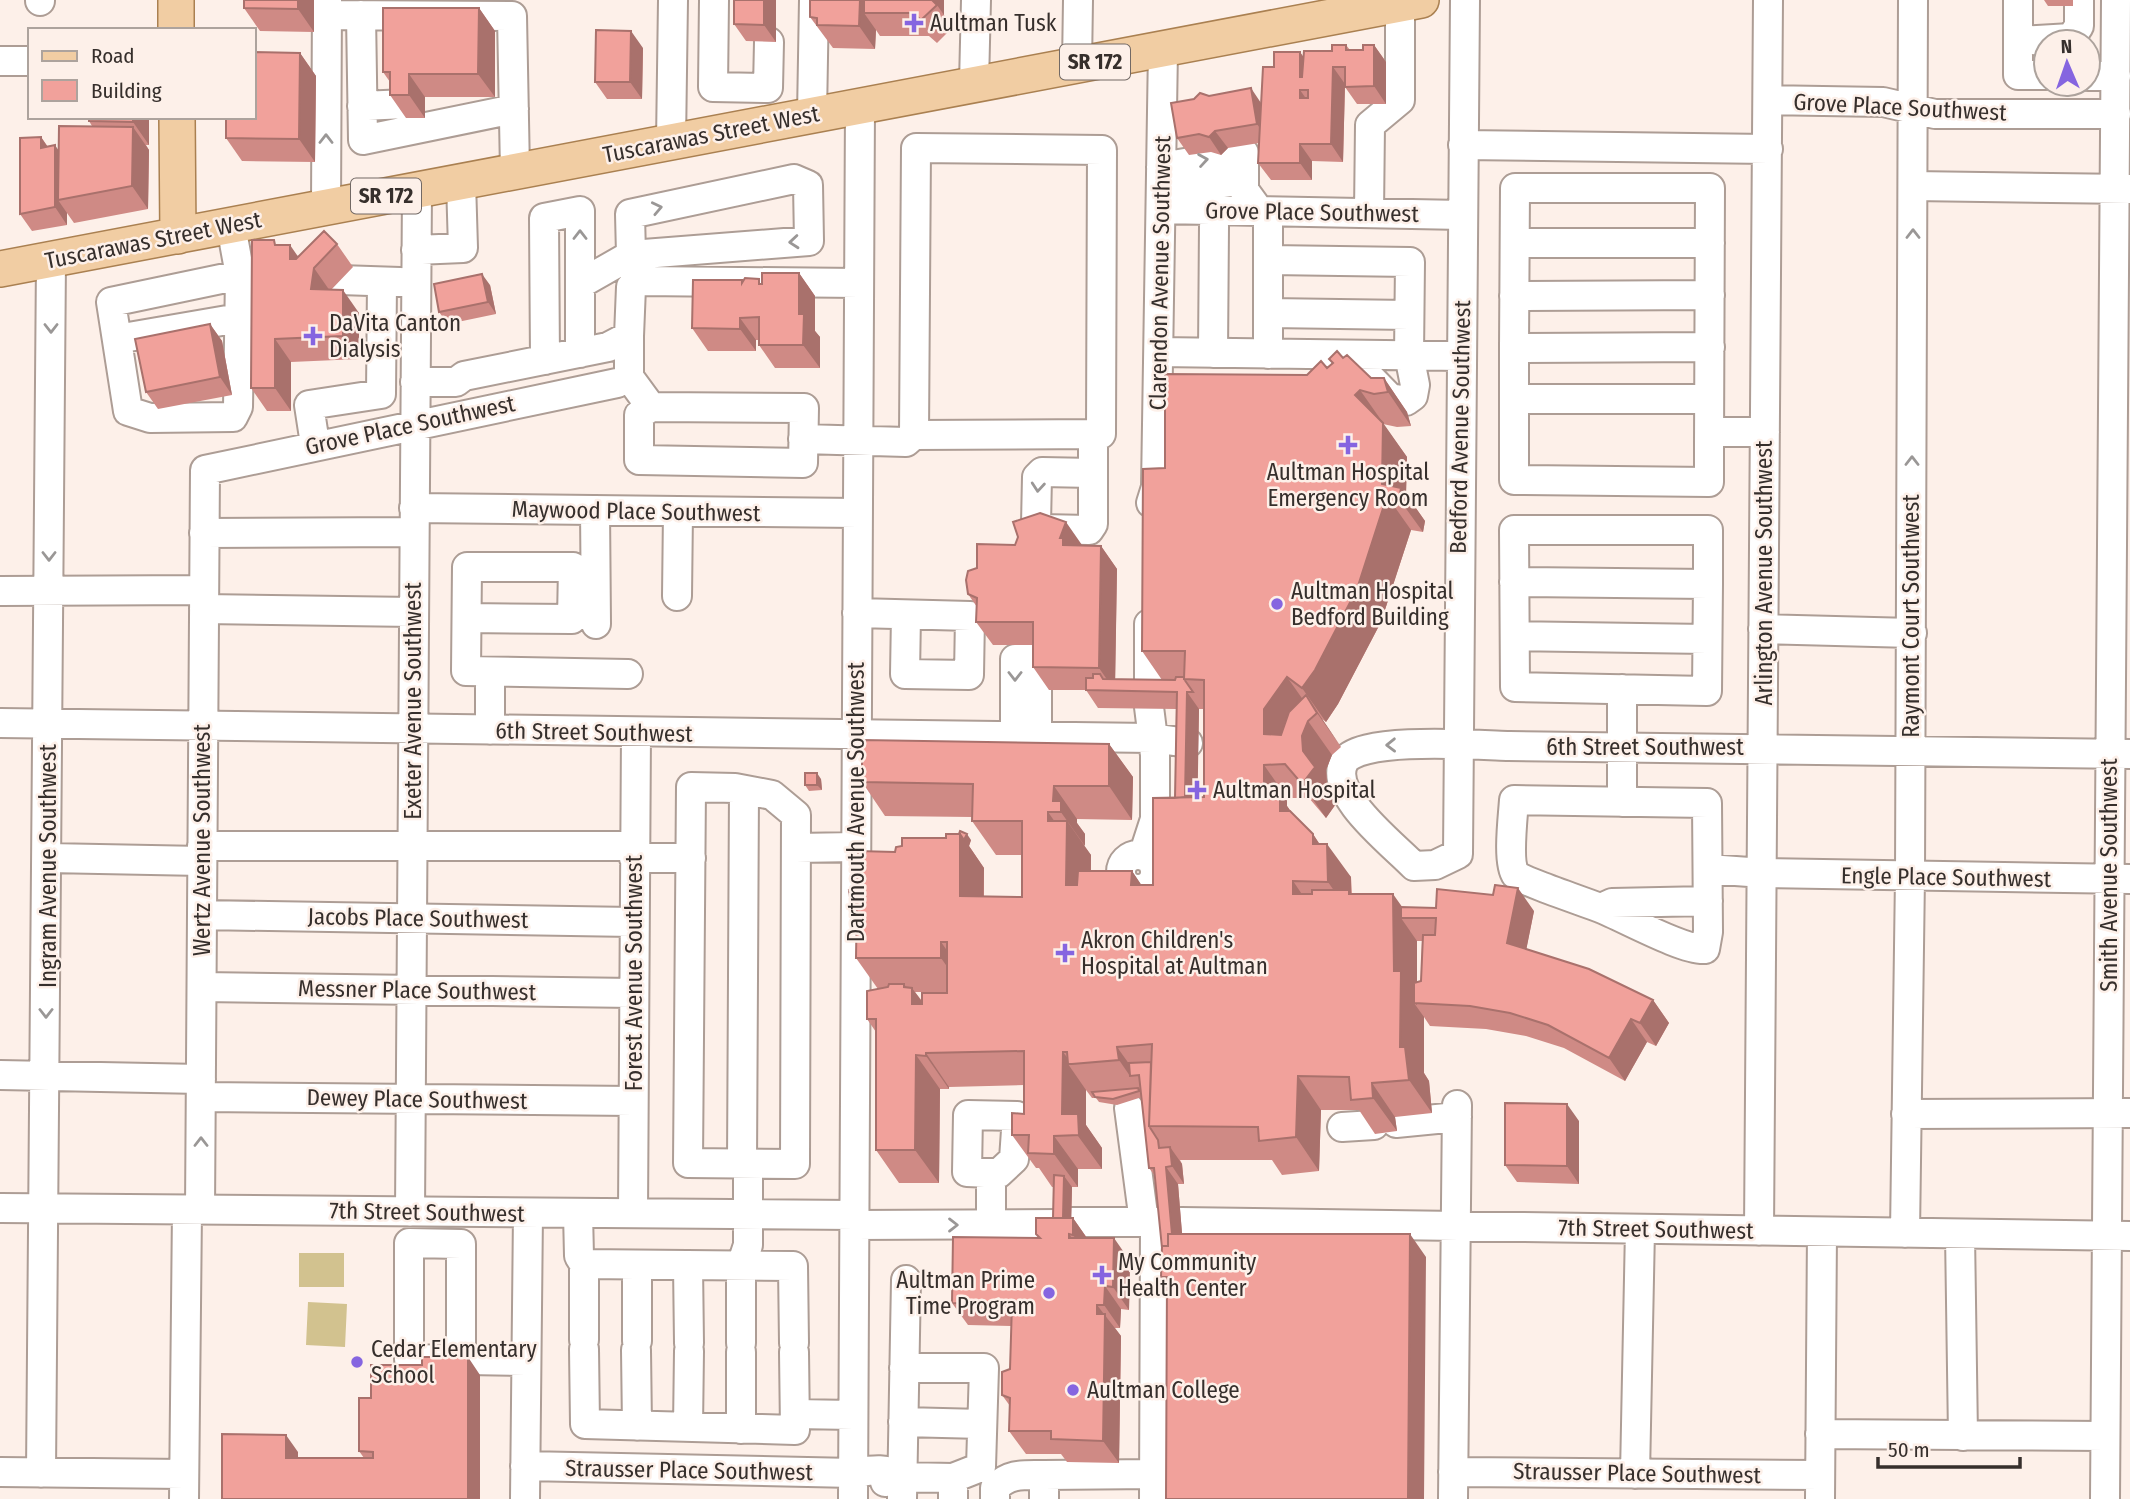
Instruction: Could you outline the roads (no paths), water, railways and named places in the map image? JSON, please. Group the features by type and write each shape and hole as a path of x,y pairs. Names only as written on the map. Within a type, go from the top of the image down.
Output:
{"main road":[{"path":"176,0 176,28"},
{"name":"Tuscarawas Street West","path":"0,269 231,226 326,242 417,190 1163,49 1351,7 1410,2"},
{"path":"177,119 178,236"}],"street":[{"path":"671,142 673,0"},
{"path":"714,0 713,81 768,76 769,42"},
{"path":"812,115 814,0"},
{"path":"974,84 975,0"},
{"path":"1077,65 1078,0"},
{"name":"Bedford Avenue Southwest","path":"1458,854 1465,0"},
{"name":"Arlington Avenue Southwest","path":"1759,1231 1768,0"},
{"name":"Raymont Court Southwest","path":"1905,1233 1912,633 1915,110 1913,0"},
{"path":"2018,0 2018,75 2032,75"},
{"path":"2018,41 2071,38 2079,26 2079,0"},
{"path":"1369,213 1370,125 1400,100 1410,2"},
{"path":"416,282 382,282 326,242 327,7 361,15 512,16 515,171"},
{"name":"Smith Avenue Southwest","path":"2105,1499 2113,1429 2118,1236 2122,189 2116,114 2120,72 2120,13"},
{"path":"361,15 363,139 514,109"},
{"name":"Clarendon Avenue Southwest","path":"1150,536 1151,496 1156,487 1163,49"},
{"path":"0,61 28,61"},
{"path":"2102,74 2120,72"},
{"name":"Grove Place Southwest","path":"1768,100 1883,102 1935,114 2116,114"},
{"path":"362,106 415,104 458,120"},
{"name":"Dartmouth Avenue Southwest","path":"853,1486 860,106"},
{"path":"1463,145 1768,149"},
{"path":"804,432 858,433 905,427 914,435 1101,434 1102,150 916,148 914,435"},
{"path":"1161,186 1244,167 1244,190 1264,218 1268,260 1268,354"},
{"path":"580,284 631,255 809,241 808,185 803,180 794,179 631,214 631,255"},
{"path":"416,250 463,248 460,182"},
{"name":"Grove Place Southwest","path":"1161,186 1264,218 1369,213 1463,215"},
{"path":"1913,186 2122,189"},
{"path":"1515,188 1710,188 1709,482 1514,480 1515,243 1515,188"},
{"name":"Exeter Avenue Southwest","path":"410,1212 417,190"},
{"path":"545,360 544,218 580,211 584,352"},
{"path":"231,226 240,275 238,407 233,417 150,418 128,411 111,302 240,275"},
{"path":"1213,353 1214,226"},
{"path":"1515,243 1710,243"},
{"name":"Ingram Avenue Southwest","path":"41,1473 51,260"},
{"path":"1268,260 1410,262 1409,355 1415,391 1411,398 1402,402 1390,398 1348,355"},
{"path":"651,407 629,377 631,287 641,281 859,284"},
{"path":"315,444 309,405 381,394 382,282"},
{"path":"1514,296 1710,295"},
{"path":"1268,313 1409,315"},
{"path":"117,339 239,318"},
{"path":"415,376 455,371 464,376 608,347 629,336"},
{"path":"1514,348 1710,347"},
{"path":"1159,352 1461,356"},
{"name":"Grove Place Southwest","path":"205,470 315,444 617,383"},
{"path":"1514,399 1709,399"},
{"path":"651,407 804,408 803,463 639,460 639,415 651,407"},
{"path":"1093,434 1093,473"},
{"path":"1709,439 1765,439"},
{"name":"Wertz Avenue Southwest","path":"184,1486 193,1210 201,1088 205,470"},
{"path":"596,510 596,624"},
{"name":"Maywood Place Southwest","path":"204,533 596,510 858,513"},
{"path":"677,596 678,512"},
{"path":"1514,530 1708,530 1708,584 1707,691 1515,687 1514,530"},
{"path":"1514,582 1708,584"},
{"path":"0,591 49,591 414,612"},
{"path":"1143,856 1155,819 1149,702 1150,603"},
{"path":"857,614 906,615"},
{"path":"467,618 466,671 628,674"},
{"path":"1763,629 1912,633"},
{"path":"1515,636 1707,639"},
{"path":"497,672 497,730"},
{"path":"1615,689 1615,802"},
{"name":"6th Street Southwest","path":"0,723 1152,738 1201,743"},
{"name":"Forest Avenue Southwest","path":"633,1213 636,732"},
{"name":"6th Street Southwest","path":"1458,854 1435,865 1414,866 1352,803 1341,779 1345,760 1359,749 1381,745 2120,753"},
{"path":"691,787 744,790 772,795 796,815 795,1164 688,1163 691,787"},
{"path":"741,1429 741,1266 748,1245 741,1214 744,790"},
{"path":"1514,800 1707,803 1708,858 1705,949 1693,950 1548,886 1528,884 1516,875 1511,858 1514,800"},
{"path":"796,840 856,840"},
{"path":"48,858 412,845 634,852 691,858"},
{"name":"Engle Place Southwest","path":"1708,858 1763,873 2120,879"},
{"path":"1601,908 1612,903 1708,901"},
{"name":"Jacobs Place Southwest","path":"202,915 634,922"},
{"name":"Messner Place Southwest","path":"202,987 633,993"},
{"name":"Dewey Place Southwest","path":"0,1075 410,1098 633,1101"},
{"path":"1129,1108 1191,1228 1154,1487"},
{"path":"1342,1127 1385,1124 1457,1111 1453,1485"},
{"path":"1906,1114 2118,1113"},
{"path":"991,1174 991,1225"},
{"name":"7th Street Southwest","path":"0,1208 741,1214 991,1225 1066,1223 1191,1228 1456,1226 2118,1236"},
{"path":"525,1499 528,1213"},
{"path":"578,1213 579,1256 584,1264 585,1424 741,1429 795,1422 853,1423"},
{"path":"1635,1474 1640,1229"},
{"path":"1820,1487 1822,1231"},
{"path":"1961,1234 1963,1436"},
{"path":"584,1264 793,1266 795,1422"},
{"path":"637,1265 637,1426"},
{"path":"688,1265 688,1427"},
{"path":"902,1488 906,1280"},
{"path":"461,1360 526,1361"},
{"path":"904,1368 984,1368 981,1467 953,1489"},
{"path":"903,1422 982,1424"},
{"path":"1820,1434 1963,1436 2113,1429"},
{"name":"Strausser Place Southwest","path":"525,1466 853,1486 879,1469 891,1470 902,1488 953,1489"},
{"path":"0,1472 41,1473 184,1486"},
{"name":"Strausser Place Southwest","path":"1453,1485 1635,1474 1820,1487"},
{"path":"995,1499 995,1488 1002,1480 1014,1475 1044,1487 1154,1487"},
{"path":"1095,1499 1096,1489 1154,1487"}],"place":[{"name":"Aultman Tusk","path":"914,23"},
{"name":"DaVita Canton Dialysis","path":"313,336"},
{"name":"Aultman Hospital Emergency Room","path":"1348,445"},
{"name":"Aultman Hospital Bedford Building","path":"1277,604"},
{"name":"Aultman Hospital","path":"1197,790"},
{"name":"Akron Children's Hospital at Aultman","path":"1065,953"},
{"name":"My Community Health Center","path":"1102,1275"},
{"name":"Aultman Prime Time Program","path":"1049,1293"},
{"name":"Cedar Elementary School","path":"357,1362"},
{"name":"Aultman College","path":"1073,1390"}]}
